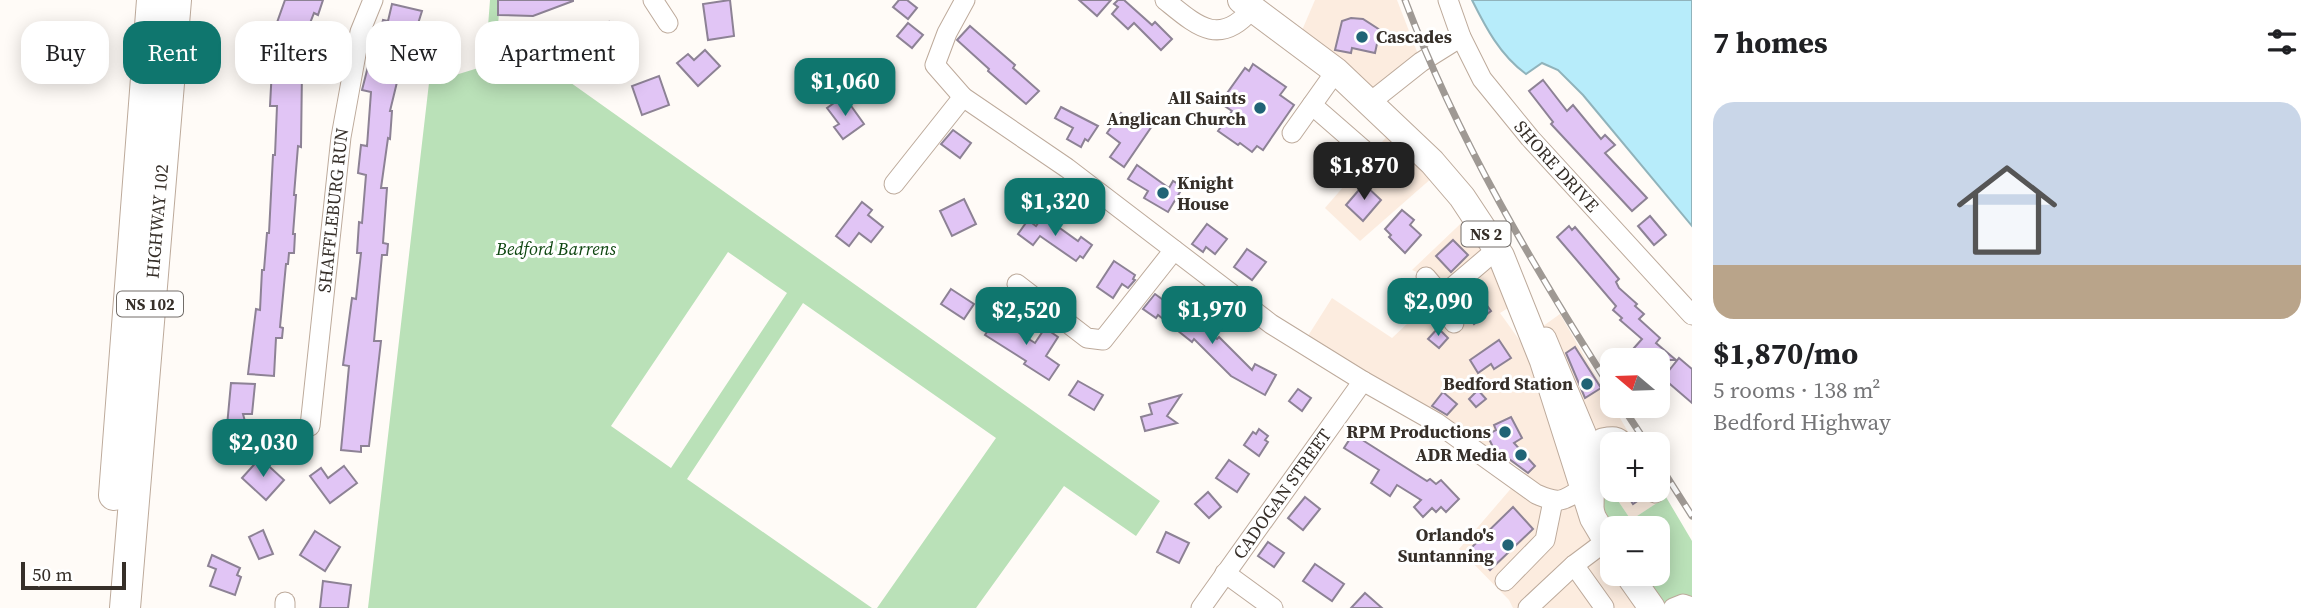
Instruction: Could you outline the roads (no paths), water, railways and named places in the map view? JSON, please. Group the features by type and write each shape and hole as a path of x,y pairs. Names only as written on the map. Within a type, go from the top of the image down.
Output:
{"highway":[{"name":"HIGHWAY 102","path":"105,608 152,0"},
{"name":"HIGHWAY 102","path":"125,608 176,0"}],"main road":[{"name":"NS 2","path":"1247,4 1336,71 1439,171 1462,197 1496,250 1535,341 1583,488 1600,527"},
{"path":"1636,586 1652,608"}],"street":[{"name":"SHAFFLEBURG RUN","path":"310,426 343,124 360,32 373,0"},
{"path":"653,0 668,23"},
{"path":"965,0 934,65 963,97 1067,168 1271,324 1437,423 1536,494 1553,501 1565,500 1583,488"},
{"path":"1165,0 1197,26 1213,32 1240,23 1247,4"},
{"name":"SHORE DRIVE","path":"1451,8 1461,37 1482,79 1522,128 1692,315"},
{"path":"1368,104 1421,62 1461,37"},
{"path":"1292,133 1336,71"},
{"path":"894,184 963,97"},
{"path":"1312,105 1366,152"},
{"path":"1017,284 1087,338 1103,340 1174,250"},
{"path":"1442,296 1496,250"},
{"path":"1426,277 1442,296 1444,307 1454,323"},
{"path":"1535,341 1547,337 1595,454 1602,516"},
{"name":"CADOGAN STREET","path":"1201,608 1363,381"},
{"path":"1595,454 1600,443"},
{"path":"1504,581 1545,540 1553,501"},
{"path":"1528,608 1600,540"},
{"path":"1574,565 1604,607"},
{"path":"1224,573 1273,608"},
{"path":"1673,608 1683,604 1692,607"}],"water":[{"path":"1472,0 1692,0 1692,226 1583,95 1558,70 1542,63 1526,74 1517,67 1488,31"}],"railway":[{"path":"1405,0 1448,102 1498,200 1600,371"},
{"path":"1630,418 1639,432"},
{"path":"1670,481 1692,516"}],"place":[{"name":"Cascades","path":"1362,37"},
{"name":"All Saints Anglican Church","path":"1260,108"},
{"name":"Knight House","path":"1163,193"},
{"name":"Bedford Station","path":"1587,384"},
{"name":"RPM Productions","path":"1505,432"},
{"name":"ADR Media","path":"1521,455"},
{"name":"Orlando's Suntanning","path":"1508,545"}],"park label":[{"name":"Bedford Barrens","path":"556,249"}]}
